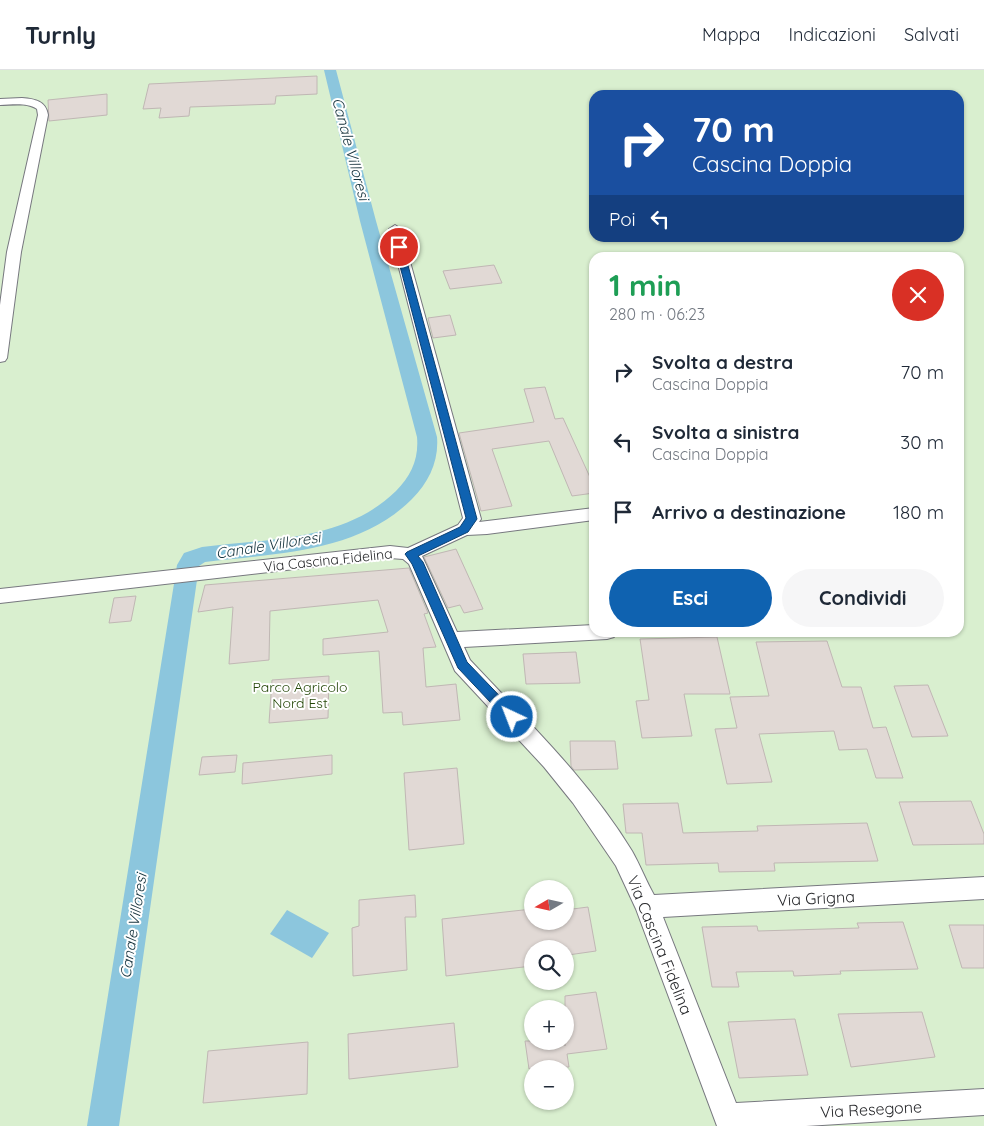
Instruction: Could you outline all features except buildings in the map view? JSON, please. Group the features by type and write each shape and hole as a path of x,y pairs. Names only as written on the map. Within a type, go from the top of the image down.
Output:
{"street":[{"path":"0,102 38,104 42,108 43,115 14,252 0,358"},
{"path":"394,229 472,519 464,529"},
{"path":"410,554 464,529 487,528 589,515"},
{"name":"Via Cascina Fidelina","path":"0,596 390,552 410,554 417,562 462,665 552,760 581,796 624,859 647,907 729,1122"},
{"path":"450,640 589,633"},
{"name":"Via Grigna","path":"647,907 984,888"},
{"name":"Via Resegone","path":"729,1122 984,1102"}],"green space":[{"name":"Parco Agricolo Nord Est","path":"0,70 984,70 984,1126 0,1126"}],"water":[{"path":"287,910 329,933 312,958 270,934"}],"waterway":[{"name":"Canale Villoresi","path":"103,1126 188,565 192,559 202,555 315,540 342,533 368,522 392,507 412,487 422,470 426,457 427,437 368,221 330,70"}],"route":[{"path":"399,247 472,519 464,529 410,554 417,562 462,665 512,717"}]}
